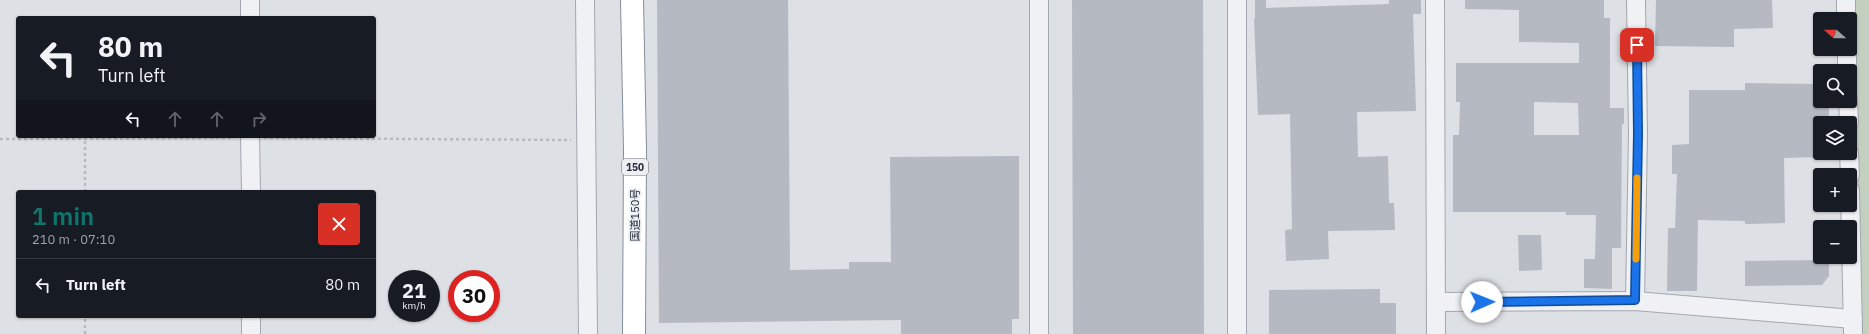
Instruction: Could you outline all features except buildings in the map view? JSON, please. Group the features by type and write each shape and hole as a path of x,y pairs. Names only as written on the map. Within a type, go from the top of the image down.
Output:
{"highway":[{"name":"国道150号","path":"632,0 635,150 634,334"}],"street":[{"path":"250,0 250,16"},
{"path":"585,0 585,140 588,334"},
{"path":"1039,0 1039,334"},
{"path":"1237,0 1237,334"},
{"path":"1435,0 1436,334"},
{"path":"1635,300 1638,134 1636,0"},
{"path":"1846,0 1846,12"},
{"path":"250,138 251,190"},
{"path":"1436,302 1635,300 1853,326 1850,212"},
{"path":"251,318 252,334"}],"path":[{"path":"0,139 168,138"},
{"path":"362,138 585,140"},
{"path":"85,139 85,190"},
{"path":"84,334 85,318"}],"green space":[{"path":"1855,0 1869,0 1869,334 1859,334 1857,64 1856,64 1856,56 1857,56 1857,12 1855,12"}],"slow traffic":[{"path":"1636,259 1637,178"}],"route":[{"path":"1482,302 1635,300 1638,134 1637,45"}]}
